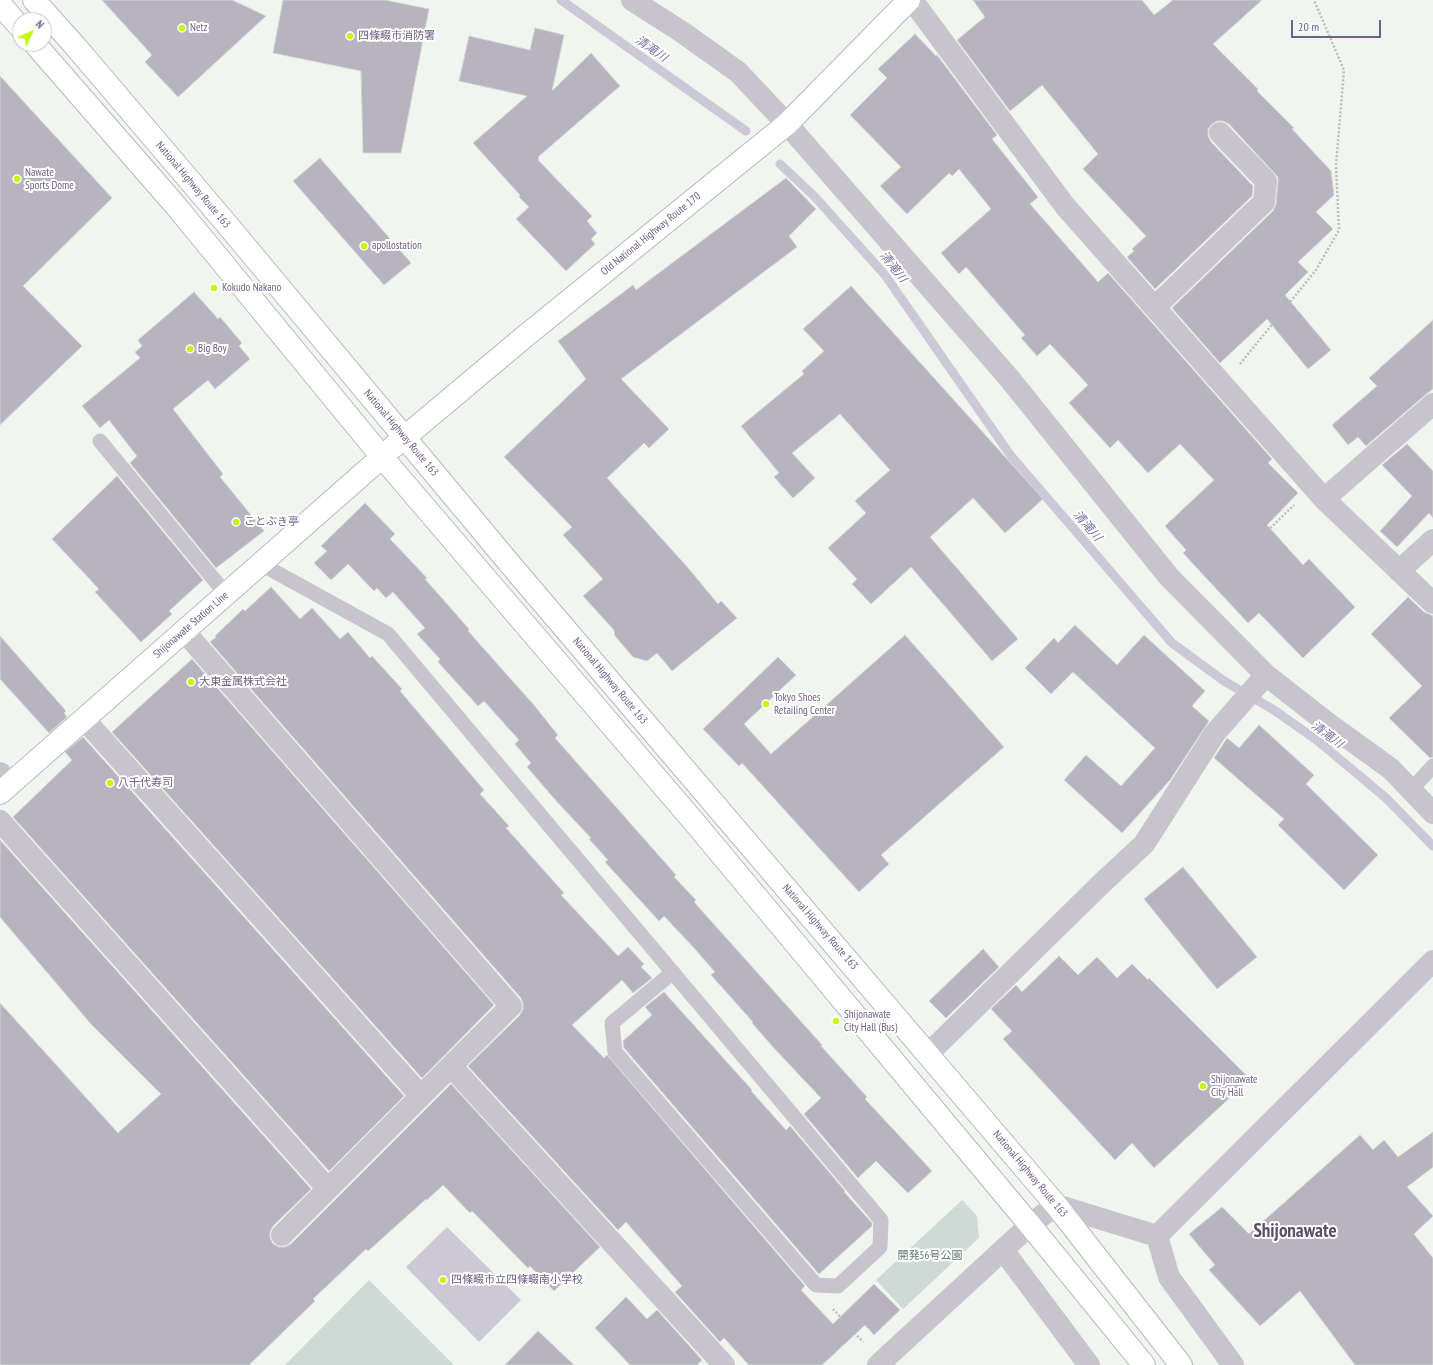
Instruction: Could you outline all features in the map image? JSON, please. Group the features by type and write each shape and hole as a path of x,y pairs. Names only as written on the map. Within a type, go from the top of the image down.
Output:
{"main road":[{"name":"National Highway Route 163","path":"34,0 225,222 515,570 1056,1205 1181,1365"},
{"name":"Old National Highway Route 170","path":"382,457 404,436 787,124 910,0"},
{"path":"0,4 12,18"},
{"path":"42,52 176,206 382,457 695,823 1030,1225 1144,1365"},
{"name":"Shijonawate Station Line","path":"4,783 84,719 382,457"}],"street":[{"path":"632,0 682,32 738,72 787,124 1009,378 1169,577 1264,677 1391,769 1433,812"},
{"path":"910,0 1065,206 1318,493 1433,603"},
{"path":"1155,307 1264,202 1266,181 1220,133"},
{"path":"1318,493 1433,404"},
{"path":"1399,571 1433,540"},
{"path":"184,631 511,1006 282,1235"},
{"path":"928,1054 1101,884 1144,844 1215,733 1264,677"},
{"path":"84,719 421,1096"},
{"path":"0,822 328,1189"},
{"path":"1157,1236 1433,961"},
{"path":"451,1066 724,1365"},
{"path":"880,1363 1030,1225 1056,1205 1157,1236"},
{"path":"1157,1236 1169,1277 1233,1365"},
{"path":"1003,1250 1089,1365"}],"lane":[{"path":"100,441 226,594"},
{"path":"261,564 388,634 673,972 881,1220 880,1247 838,1286 816,1284 615,1052 612,1023 673,972"},
{"path":"1411,790 1433,766"}],"path":[{"path":"1223,385 1316,270 1339,230 1336,165 1344,70 1314,0"},
{"path":"1216,582 1318,493"},
{"path":"831,1307 880,1363"}],"green space":[{"name":"開発56号公園","path":"962,1200 977,1216 979,1238 903,1309 876,1280"},
{"path":"369,1280 454,1365 285,1365"}],"shaded area":[{"path":"447,1227 521,1300 479,1342 406,1267"}],"building":[{"name":"Netz","path":"102,0 232,0 266,16 178,97 145,62 152,55"},
{"name":"四條畷市消防署","path":"283,0 385,0 429,9 401,153 363,153 361,71 273,53"},
{"path":"973,0 1142,0 1154,15 1173,0 1262,0 1213,44 1258,89 1257,91 1294,128 1292,129 1331,171 1334,195 1316,212 1333,229 1298,262 1308,272 1285,295 1331,350 1308,369 1267,319 1220,363 1172,308 1273,211 1276,204 1278,177 1229,124 1223,121 1217,121 1208,129 1208,136 1211,142 1253,186 1252,196 1155,289 1127,257 1134,251 1132,249 1146,236 1083,169 1098,154 1042,85 1010,111 957,40 985,17"},
{"path":"535,28 564,35 552,91 591,53 620,86 538,157 538,160 592,216 587,221 597,233 591,239 595,244 566,271 516,219 529,207 473,143 527,96 459,81 469,36 530,50"},
{"path":"915,34 936,56 937,55 997,135 992,139 1038,197 1030,204 1098,282 1108,273 1272,459 1268,463 1298,493 1267,525 1303,565 1309,559 1355,607 1303,658 1259,613 1248,623 1183,553 1186,550 1165,526 1214,480 1180,444 1148,473 1118,440 1110,448 1069,403 1088,385 1050,344 1037,356 1021,338 1025,335 966,267 959,274 941,253 991,209 959,169 952,176 949,173 907,214 880,186 901,167 850,115 887,78 878,69"},
{"path":"0,76 112,198 23,286 82,346 0,425"},
{"path":"320,158 411,263 384,285 293,181"},
{"path":"786,178 816,209 789,236 797,247 621,379 669,429 649,448 644,443 607,478 689,569 718,604 721,601 737,618 672,671 657,653 647,661 633,657 615,636 614,630 583,596 603,579 563,535 572,527 504,457 586,379 558,341 633,285 636,290"},
{"path":"851,286 1043,499 1005,533 973,498 930,537 1018,639 992,661 911,567 871,604 852,584 857,579 828,548 866,513 855,501 890,470 840,414 792,453 815,478 793,498 774,477 779,473 741,426 804,374 802,371 824,351 803,329"},
{"path":"194,292 218,319 220,317 242,343 239,346 250,359 215,389 208,380 173,409 223,474 220,477 264,531 216,568 130,463 137,456 109,420 100,428 82,406 140,358 135,352 142,346 138,340"},
{"path":"1433,320 1433,389 1366,446 1358,437 1348,445 1332,425 1377,386 1369,378"},
{"path":"1407,444 1433,471 1433,518 1429,513 1397,547 1380,531 1412,496 1382,465"},
{"path":"117,476 203,580 169,611 172,614 141,642 95,592 99,589 52,539"},
{"path":"365,503 395,534 390,539 427,578 425,579 469,629 468,631 533,704 558,735 555,738 676,875 674,877 696,900 694,902 822,1045 821,1046 867,1097 865,1099 932,1171 908,1193 876,1161 858,1178 804,1114 821,1098 773,1047 711,975 715,972 695,949 664,916 659,921 605,862 608,860 589,839 591,838 527,767 531,763 515,744 519,740 484,701 478,706 438,662 440,659 417,634 425,628 393,592 386,598 377,588 374,591 348,564 331,580 314,563 327,551 321,546"},
{"path":"271,587 300,619 312,608 340,639 348,632 370,658 372,656 402,689 400,691 484,790 480,794 509,826 506,828 564,893 561,895 618,956 628,947 644,964 641,967 652,978 633,993 622,980 572,1025 604,1058 607,1055 805,1286 801,1290 833,1324 874,1284 900,1310 874,1335 865,1325 822,1365 749,1365 724,1338 720,1342 675,1292 682,1286 626,1222 618,1230 468,1066 520,1015 523,1009 521,998 210,642 243,609 245,611"},
{"path":"1408,597 1424,612 1433,616 1433,757 1430,758 1389,718 1422,686 1371,634"},
{"path":"1075,625 1117,665 1144,635 1205,691 1192,706 1209,721 1170,780 1122,833 1064,780 1086,755 1121,786 1155,748 1073,672 1051,694 1025,668 1054,638 1058,643"},
{"path":"905,635 1004,747 881,855 889,864 859,892 742,763 739,766 703,729 778,657 796,675 744,724 771,754"},
{"path":"0,636 66,711 64,713 67,717 49,733 0,679"},
{"path":"192,659 494,1005 422,1078 112,732"},
{"path":"1259,725 1314,775 1306,784 1378,855 1344,890 1278,825 1284,819 1214,758 1227,738 1239,748"},
{"path":"83,737 404,1096 329,1171 13,817 72,760 65,752"},
{"path":"0,840 311,1189 273,1226 270,1232 270,1238 273,1244 279,1247 285,1247 291,1244 451,1084 600,1247 554,1291 530,1266 528,1268 472,1211 470,1213 443,1185 368,1251 366,1249 313,1299 315,1301 249,1365 0,1365 0,1003 118,1133 161,1094 91,1024 0,917"},
{"path":"1183,867 1257,957 1217,989 1144,899"},
{"path":"983,949 999,967 946,1018 929,1001"},
{"path":"1059,956 1078,975 1097,957 1117,978 1132,964 1148,980 1149,978 1250,1079 1154,1168 1132,1143 1115,1160 1003,1039 1012,1031 991,1009 1016,985 1022,992"},
{"path":"664,992 786,1130 790,1126 845,1191 844,1192 872,1223 872,1226 819,1274 624,1048 623,1041 652,1015 645,1007"},
{"path":"1433,1132 1433,1167 1407,1187 1433,1216 1414,1234 1433,1258 1433,1365 1355,1365 1300,1291 1260,1326 1209,1270 1215,1265 1189,1234 1222,1207 1249,1234 1360,1135 1373,1150 1384,1140 1398,1157"},
{"path":"626,1297 647,1319 657,1310 702,1360 697,1365 630,1365 595,1328"},
{"path":"538,1331 574,1365 505,1365"}],"waterway":[{"name":"清滝川","path":"561,0 746,131"},
{"name":"清滝川","path":"780,164 815,197 885,275 1011,456 1172,643 1224,681 1274,710 1318,741 1386,798 1433,846"}],"place":[{"name":"Netz","path":"182,28"},
{"name":"四條畷市消防署","path":"350,36"},
{"name":"Nawate Sports Dome","path":"17,179"},
{"name":"apollostation","path":"364,246"},
{"name":"Kokudo Nakano","path":"214,288"},
{"name":"Big Boy","path":"190,349"},
{"name":"ことぶき亭","path":"236,522"},
{"name":"大東金属株式会社","path":"191,682"},
{"name":"Tokyo Shoes Retailing Center","path":"766,704"},
{"name":"八千代寿司","path":"110,783"},
{"name":"Shijonawate City Hall (Bus)","path":"836,1021"},
{"name":"Shijonawate City Hall","path":"1203,1086"},
{"name":"四條畷市立四條畷南小学校","path":"443,1280"}],"district":[{"name":"Shijonawate","path":"1295,1232"}]}
